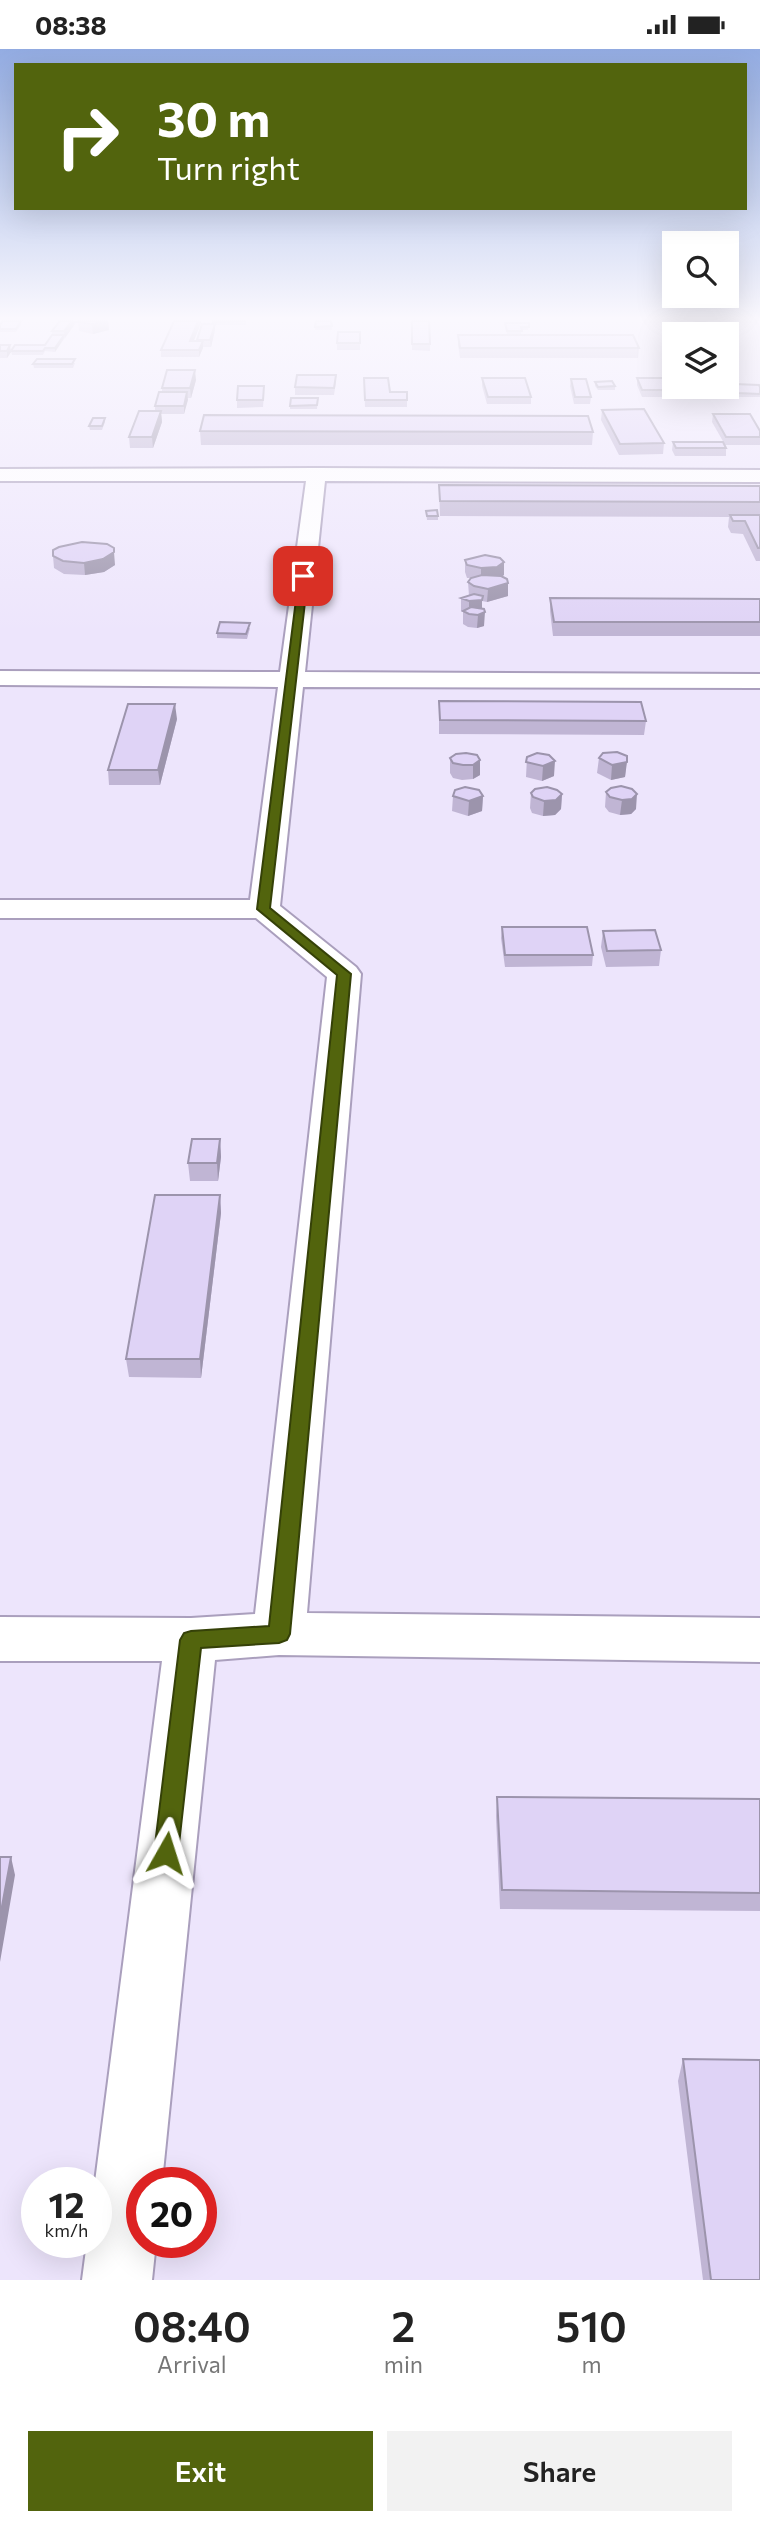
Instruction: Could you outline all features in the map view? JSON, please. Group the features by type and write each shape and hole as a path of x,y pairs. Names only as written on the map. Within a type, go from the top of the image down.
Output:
{"lane":[{"path":"264,909 316,474"},
{"path":"0,475 760,476"},
{"path":"0,678 760,681"},
{"path":"0,909 264,909 344,974 279,1634"},
{"path":"0,1640 191,1640 279,1634 760,1640"},
{"path":"117,2280 191,1640"}],"shaded area":[{"path":"0,425 760,425 760,2280 0,2280"}],"building":[{"path":"134,425 156,425 152,437 129,437"},
{"path":"201,425 591,425 593,432 200,431"},
{"path":"610,425 653,425 664,443 620,444"},
{"path":"719,425 757,425 760,431 760,437 726,437"},
{"path":"673,442 723,442 726,448 676,448"},
{"path":"439,485 760,486 760,502 440,501"},
{"path":"437,510 438,516 427,516 426,511"},
{"path":"730,515 760,515 760,548 745,521 733,521"},
{"path":"82,542 107,544 114,548 114,552 103,559 84,563 63,561 53,556 53,550 59,547"},
{"path":"485,555 500,558 504,562 497,567 481,568 467,565 465,560"},
{"path":"482,575 501,576 507,579 508,583 488,589 468,582 471,578"},
{"path":"474,594 483,596 482,600 469,601 461,598"},
{"path":"550,598 760,599 760,622 554,622"},
{"path":"471,607 484,609 485,612 478,615 463,611"},
{"path":"220,622 250,623 246,634 217,633"},
{"path":"439,701 641,702 646,721 440,720"},
{"path":"128,704 175,704 158,770 108,770"},
{"path":"617,752 627,756 627,762 612,765 599,758 603,753"},
{"path":"537,753 549,755 555,761 543,766 526,762 527,757"},
{"path":"456,754 477,755 480,760 473,765 463,765 453,763 450,758"},
{"path":"621,786 632,789 637,794 632,799 622,800 610,797 606,792"},
{"path":"465,787 479,790 483,796 469,801 453,796 455,790"},
{"path":"547,787 562,794 556,800 544,801 533,797 531,793 535,789"},
{"path":"502,927 587,927 593,955 505,955"},
{"path":"655,930 661,950 607,951 603,931"},
{"path":"192,1139 220,1139 217,1163 188,1163"},
{"path":"155,1195 220,1195 200,1359 126,1359"},
{"path":"497,1797 760,1799 760,1893 502,1890"},
{"path":"0,1857 11,1857 0,1917"},
{"path":"683,2059 760,2060 760,2280 711,2280"}],"route":[{"path":"166,1853 191,1640 279,1634 344,974 264,909 303,576"}]}
